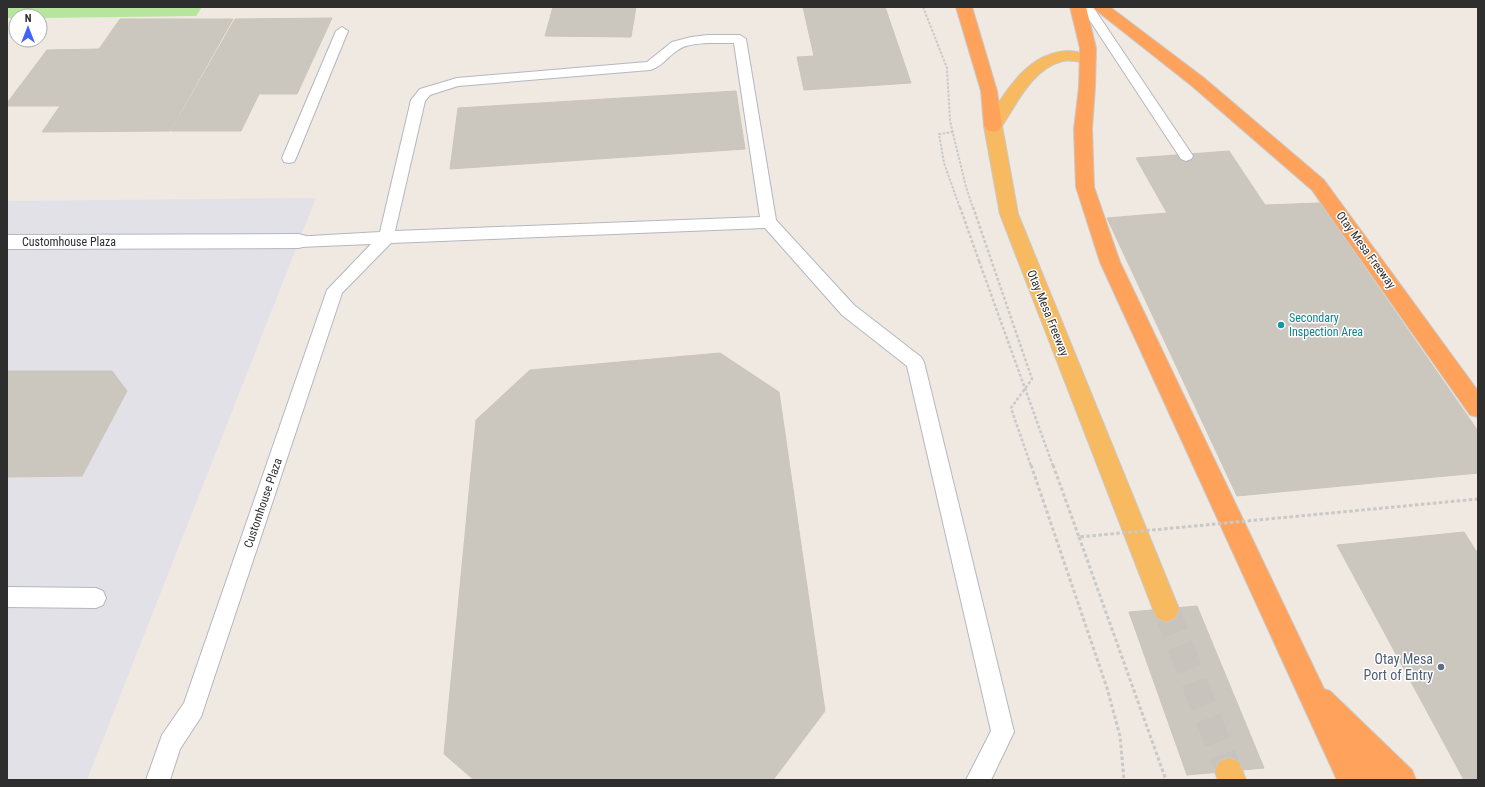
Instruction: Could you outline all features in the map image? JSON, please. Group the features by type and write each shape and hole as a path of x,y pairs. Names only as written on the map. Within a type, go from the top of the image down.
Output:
{"highway":[{"name":"Otay Mesa Freeway","path":"964,7 989,91 993,126 1008,214 1166,609"},
{"path":"1078,7 1088,48 1087,87 1083,129 1085,186 1110,262 1352,780"},
{"name":"Otay Mesa Freeway","path":"1100,7 1198,82 1318,184 1478,408"},
{"path":"993,126 1024,81 1041,64 1060,57 1088,58"},
{"path":"1311,692 1337,780"},
{"path":"1311,692 1363,780"},
{"path":"1311,692 1376,780"},
{"path":"1311,692 1389,780"},
{"path":"1311,692 1402,780"}],"street":[{"name":"Customhouse Plaza","path":"7,242 299,241"}],"lane":[{"path":"1087,7 1186,156"},
{"path":"289,158 342,31"},
{"path":"386,238 418,100 425,92 458,82 650,66 658,63 676,45 697,40 740,39 768,222 848,310 916,362 1003,732 978,780"},
{"path":"299,241 768,222"},
{"name":"Customhouse Plaza","path":"158,780 170,743 193,709 335,290 386,238"},
{"path":"7,597 96,598"}],"path":[{"path":"923,7 947,68 950,121 966,187 1032,379 1011,408 1107,688 1120,736 1124,780"},
{"path":"953,132 939,134 944,163 1166,780"},
{"path":"1079,537 1478,498"}],"shaded area":[{"path":"316,198 87,780 7,780 7,201"}],"green space":[{"path":"7,7 202,7 196,16 48,18 48,8 8,8 7,18"}],"building":[{"path":"553,7 636,7 631,37 545,36"},
{"path":"803,7 885,7 911,83 804,90 797,57 814,56"},
{"path":"332,18 297,94 259,94 241,131 171,131 235,19"},
{"path":"120,19 233,19 170,131 42,132 60,106 7,106 7,103 47,50 99,49"},
{"path":"736,91 745,149 450,169 458,108"},
{"name":"Secondary Inspection Area","path":"1229,151 1265,205 1320,203 1478,431 1478,473 1237,496 1107,218 1167,213 1136,158"},
{"path":"720,353 779,392 825,711 773,780 474,780 444,754 476,420 530,370"},
{"path":"7,371 112,371 127,391 82,476 7,477"},
{"name":"Otay Mesa Port of Entry","path":"1464,532 1478,554 1478,780 1464,780 1337,545"},
{"path":"1197,606 1264,768 1187,775 1129,612"}],"tunnel":[{"path":"1166,609 1229,772"}],"place":[{"name":"Secondary Inspection Area","path":"1281,325"},
{"name":"Otay Mesa Port of Entry","path":"1441,667"}]}
